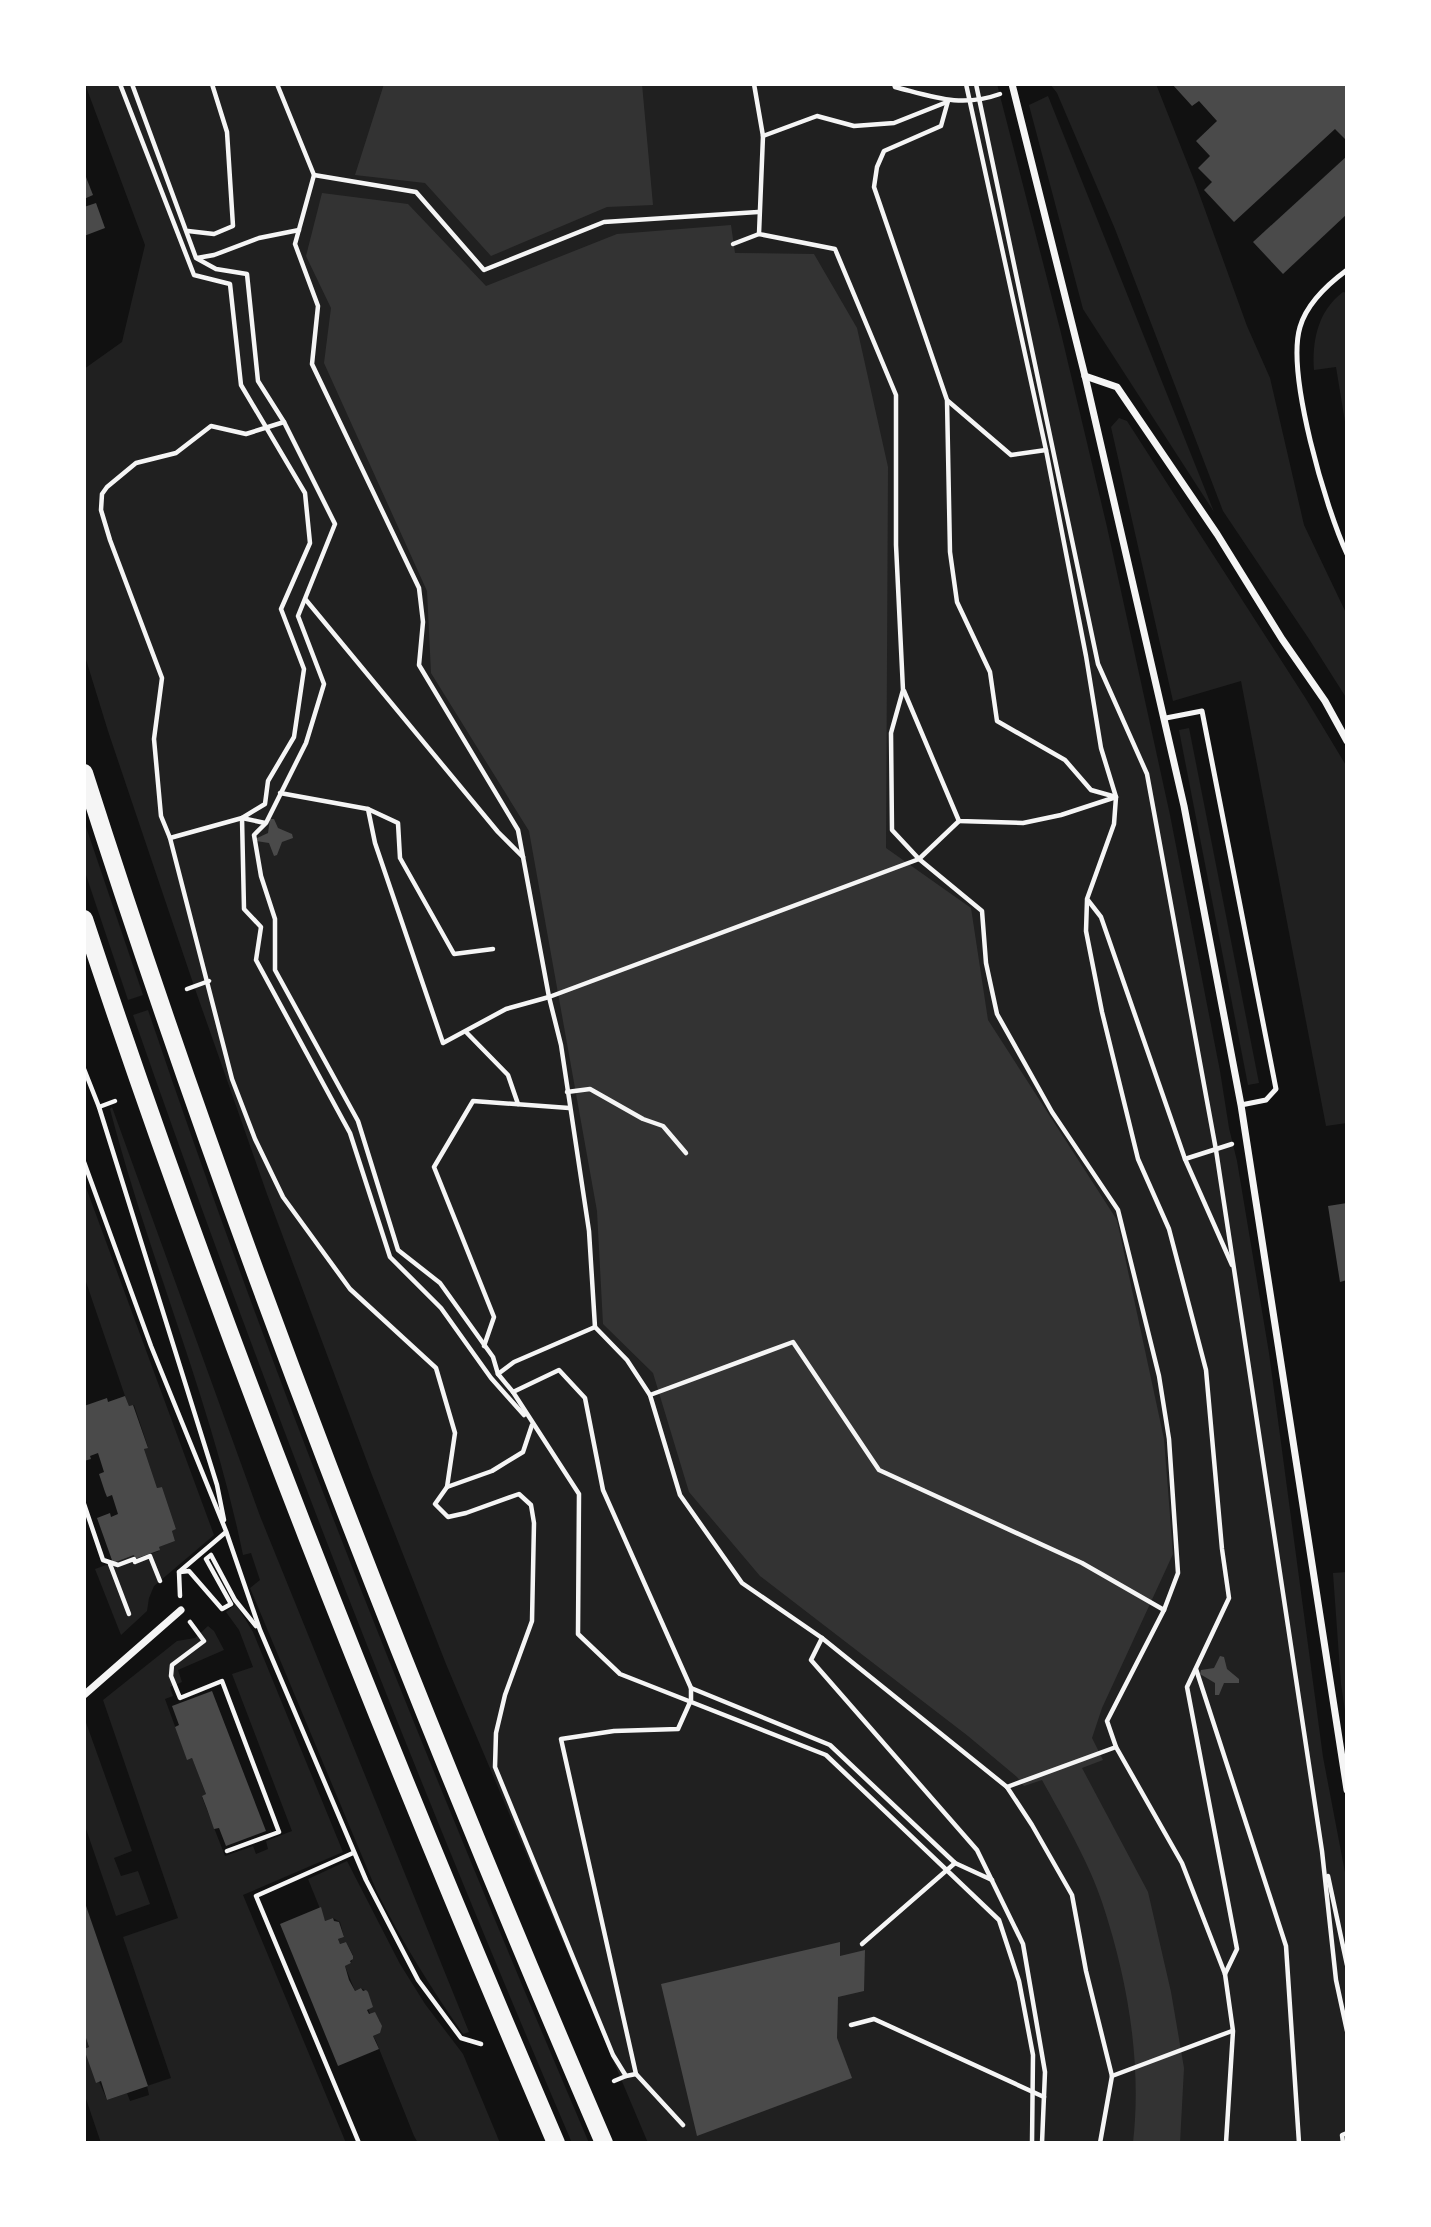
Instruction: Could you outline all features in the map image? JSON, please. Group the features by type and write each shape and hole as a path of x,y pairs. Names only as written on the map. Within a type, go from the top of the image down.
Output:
{"main road":[{"path":"84,773 177,1054 302,1398 500,1901 604,2143"},
{"path":"84,919 172,1173 321,1572 460,1918 556,2143"}],"street":[{"path":"1013,87 1086,376 1166,718 1241,1105 1347,1790"},
{"path":"1086,376 1117,387 1217,534 1282,639 1325,701 1347,741"},
{"path":"84,1695 181,1611"}],"lane":[{"path":"1347,270 1329,283 1313,303 1301,323 1297,339 1297,357 1308,427 1334,526 1347,554"},
{"path":"1166,718 1202,711 1276,1089 1266,1100 1241,1105"}],"path":[{"path":"120,84 194,275 230,284 241,385 305,493 310,543 281,609 304,669 294,737 268,781 265,804 242,818 170,838"},
{"path":"132,84 196,258 216,269 247,274 258,381 284,422 335,524 298,616 324,684 306,743 266,823 254,835 261,876 275,919 275,970 358,1121 398,1250 440,1283 493,1357 498,1374 513,1392 579,1494 578,1634 620,1674 826,1755 999,1920 1019,1982 1033,2055 1032,2143"},
{"path":"188,231 214,234 233,226 227,132 212,84"},
{"path":"277,84 314,175 295,244 318,306 313,364 419,588 423,622 419,664 518,830 549,997 561,1045 589,1231 596,1327 627,1360 653,1394 680,1495 742,1583 821,1638 1007,1787 1032,1825 1072,1895 1086,1971 1112,2076 1100,2143"},
{"path":"754,84 763,136 759,234"},
{"path":"894,84 895,87 948,102 981,101 1013,87"},
{"path":"966,84 1046,450 1101,748 1115,797 1114,824 1087,899 1086,931 1102,1012 1138,1159 1169,1228 1206,1370 1229,1598 1187,1687 1237,1949 1225,1974"},
{"path":"976,84 1098,664 1147,774 1216,1150 1322,1851 1336,1980 1347,2031"},
{"path":"763,136 817,116 854,126 894,123 948,102"},
{"path":"948,102 941,126 884,151 877,167 874,187 947,400 950,552 957,602 990,672 997,721 1065,760 1091,790 1115,797"},
{"path":"314,175 416,192 485,270 604,222 758,212"},
{"path":"196,258 214,255 259,237 299,230"},
{"path":"733,244 759,234 835,249 896,395 896,545 903,690 891,733 892,830 919,859 982,911 986,963 997,1014 1052,1112 1118,1210 1159,1376 1169,1439 1178,1573 1164,1610 1107,1721 1116,1746 1182,1863 1225,1974 1233,2031 1226,2143"},
{"path":"947,400 1011,455 1046,450"},
{"path":"284,422 246,434 211,426 176,453 136,463 102,494 101,510 110,540 162,678 155,739 161,816 170,838 209,981 232,1079 255,1139 282,1197 350,1289 436,1368 454,1433 447,1487 435,1504 448,1517 519,1493 531,1505 534,1523 532,1621 505,1695 496,1733 495,1767 608,2043 626,2076"},
{"path":"306,600 498,832 524,858"},
{"path":"1086,656 1098,664"},
{"path":"903,690 959,821"},
{"path":"280,793 368,809 398,823 400,858 454,954 493,949"},
{"path":"368,809 375,843 443,1043 466,1033 506,1009 549,997 919,859 959,821 1023,823 1061,815 1115,797"},
{"path":"242,818 266,823"},
{"path":"242,818 244,909 261,926 256,960 349,1133 390,1256 441,1308 491,1378 532,1424"},
{"path":"518,830 526,826"},
{"path":"1087,899 1101,917 1185,1159 1235,1271"},
{"path":"187,989 209,981"},
{"path":"466,1033 508,1075 518,1104"},
{"path":"84,1069 99,1107 217,1485 226,1531"},
{"path":"567,1092 590,1089 643,1119 663,1126 686,1153"},
{"path":"99,1107 115,1101"},
{"path":"484,1346 494,1317 435,1167 472,1101 569,1108"},
{"path":"1185,1159 1233,1144"},
{"path":"84,1162 151,1346 226,1531 260,1630 353,1853 418,1980 461,2038 481,2044"},
{"path":"498,1374 514,1362 596,1327"},
{"path":"653,1394 793,1342 878,1470 1082,1563 1164,1610"},
{"path":"513,1392 559,1370 585,1398 603,1490 691,1688 691,1700 678,1729 614,1731 561,1739 636,2074 683,2125"},
{"path":"447,1487 492,1471 523,1452 532,1424"},
{"path":"84,1504 103,1560 118,1565 150,1556 160,1581"},
{"path":"179,1572 226,1531"},
{"path":"179,1572 189,1571 222,1609 231,1604 206,1559 211,1555 235,1600 260,1630"},
{"path":"110,1564 130,1614"},
{"path":"179,1572 181,1611"},
{"path":"200,1634 204,1641 172,1665 173,1681 180,1698 222,1681 279,1832 227,1851"},
{"path":"821,1638 811,1660 977,1850 1023,1944 1045,2072 1042,2143"},
{"path":"1195,1668 1286,1946 1299,2143"},
{"path":"691,1688 830,1745 955,1863 992,1880"},
{"path":"1007,1787 1116,1746"},
{"path":"1322,1851 1347,1965"},
{"path":"353,1853 256,1896 359,2143"},
{"path":"862,1944 955,1863"},
{"path":"851,2025 874,2019 1044,2097"},
{"path":"1112,2076 1233,2031"},
{"path":"614,2081 636,2074"},
{"path":"1343,2143 1342,2136 1347,2133"}],"shaded area":[{"path":"85,84 997,84 1060,329 1107,527 1170,815 1237,1161 1269,1353 1323,1757 1347,1883 1347,2143 648,2143 446,1664 372,1475 267,1194 194,986 84,653 84,369 122,342 145,245"},
{"path":"384,84 642,84 653,205 607,207 491,256 425,183 355,175"},
{"path":"1050,84 1156,84 1247,326 1270,378 1304,525 1347,615 1347,699 1223,511 1115,229 1057,93"},
{"path":"1048,96 1214,512 1083,309 1029,105"},
{"path":"322,193 408,204 486,286 617,234 731,225 735,253 814,254 857,328 888,467 886,848 971,908 988,1020 1117,1220 1164,1439 1173,1554 1102,1708 1092,1738 1103,1760 1082,1768 1148,1892 1171,1992 1184,2068 1180,2143 1133,2143 1136,2083 1134,2053 1120,1963 1091,1874 1042,1780 1024,1786 968,1736 760,1576 689,1492 653,1373 603,1324 597,1211 529,831 431,673 427,591 324,363 331,308 306,256"},
{"path":"1343,292 1347,293 1347,434 1336,367 1314,370 1318,327 1328,308"},
{"path":"1119,418 1127,421 1347,767 1347,1123 1326,1126 1241,681 1173,701 1111,427"},
{"path":"1189,728 1259,1083 1248,1085 1179,730"},
{"path":"84,821 143,995 128,1000 84,869"},
{"path":"148,1010 249,1297 358,1581 471,1863 589,2143 572,2143 398,1724 288,1442 133,1015"},
{"path":"112,1107 260,1516 469,2032 463,2034 440,1999 377,1892 250,1588 260,1580 251,1553 243,1555 215,1442 143,1221 110,1109"},
{"path":"84,1182 214,1535 154,1586 147,1611 121,1635 95,1569 134,1555 136,1559 159,1551 159,1547 175,1541 172,1531 176,1529 162,1487 157,1488 144,1449 148,1447 134,1405 129,1406 125,1396 84,1276"},
{"path":"1347,1572 1347,1724 1341,1684 1333,1573"},
{"path":"236,1604 253,1632 343,1852 243,1895 346,2143 101,2143 84,2093 84,2032 89,2047 85,2049 107,2100 127,2093 130,2101 149,2095 147,2086 171,2078 123,1937 178,1918 103,1700 177,1641 195,1638 208,1626 214,1631 224,1650 178,1670 182,1682 170,1687 173,1696 165,1699 187,1759 192,1758 206,1794 202,1797 225,1856 253,1846 256,1854 268,1849 266,1841 292,1831 232,1674 253,1667 239,1630 226,1612"},
{"path":"84,1717 132,1851 114,1858 121,1876 138,1871 150,1904 116,1916 84,1823"},
{"path":"347,1861 400,1964 425,2004 463,2054 500,2143 418,2143 414,2136 373,2036 380,2033 380,2021 369,2012 366,1992 361,1988 355,1991 345,1966 351,1963 353,1955 346,1942 340,1944 338,1939 344,1937 340,1922 333,1918 325,1921 308,1879"}],"building":[{"path":"1172,84 1347,84 1347,141 1335,129 1234,222 1204,190 1212,182 1198,168 1210,156 1196,141 1217,121 1199,101 1192,106"},
{"path":"1347,156 1347,214 1283,274 1253,242"},
{"path":"84,172 93,195 84,199"},
{"path":"96,203 105,228 84,236 84,207"},
{"path":"270,819 274,819 278,828 292,834 293,838 282,842 277,855 274,856 269,843 255,839 268,833"},
{"path":"1347,1203 1347,1280 1340,1282 1328,1206"},
{"path":"125,1396 129,1406 133,1405 148,1448 144,1449 157,1488 162,1487 176,1529 172,1531 175,1541 159,1547 160,1550 135,1559 134,1555 113,1563 97,1518 110,1513 111,1517 118,1514 112,1495 107,1497 99,1474 104,1472 98,1453 84,1461 84,1406 107,1398 108,1402"},
{"path":"1220,1656 1224,1657 1227,1669 1239,1679 1239,1683 1224,1683 1219,1695 1215,1695 1215,1683 1200,1674 1201,1670 1214,1668"},
{"path":"212,1691 266,1831 226,1846 219,1828 214,1829 202,1796 206,1794 192,1758 187,1760 175,1727 179,1725 172,1706"},
{"path":"84,1900 148,2086 107,2100 101,2081 96,2083 84,2049 89,2047 84,2032"},
{"path":"321,1907 325,1921 333,1918 339,1922 344,1937 338,1939 340,1944 346,1942 353,1956 351,1963 345,1966 349,1980 355,1991 361,1988 368,1992 373,2007 367,2010 369,2014 375,2012 382,2026 380,2033 373,2036 379,2049 338,2066 280,1924"},
{"path":"840,1942 840,1956 865,1950 864,1991 838,1997 837,2038 852,2078 697,2136 661,1984"}]}
